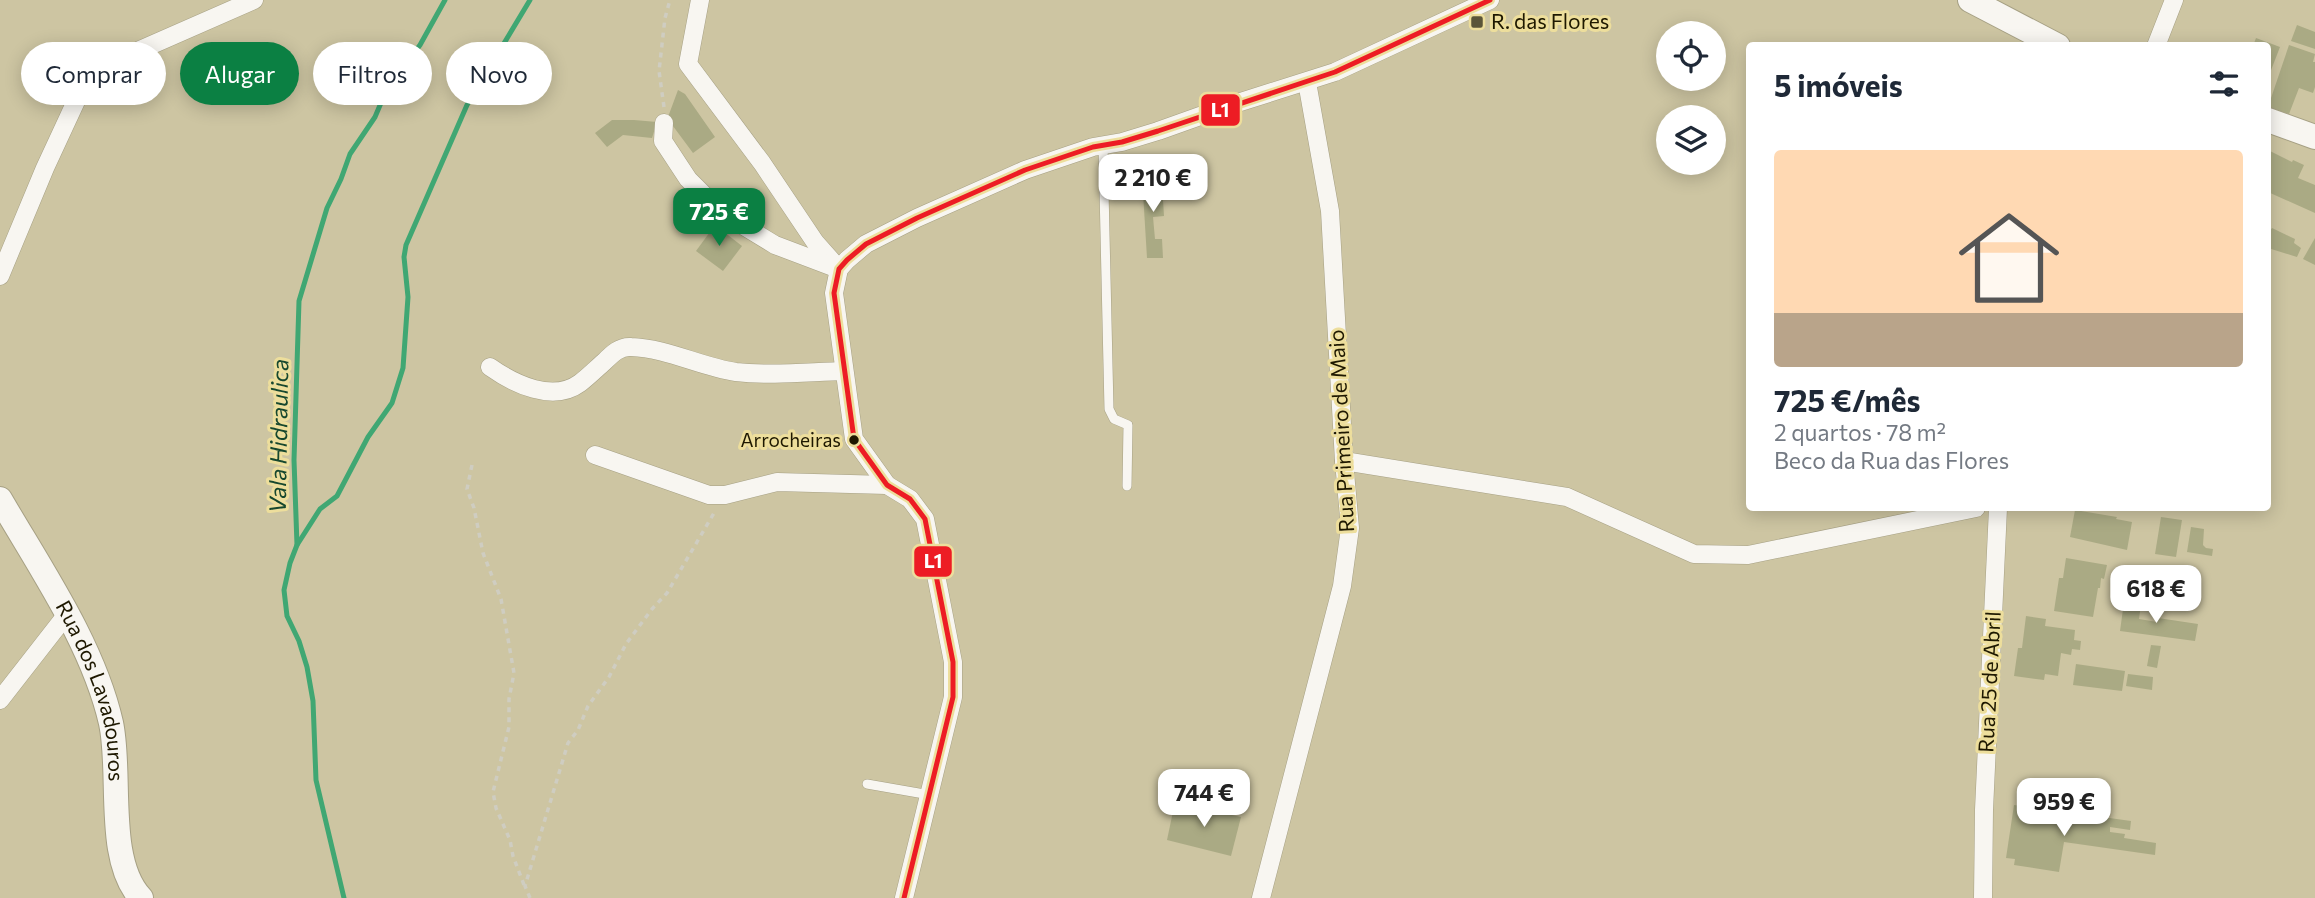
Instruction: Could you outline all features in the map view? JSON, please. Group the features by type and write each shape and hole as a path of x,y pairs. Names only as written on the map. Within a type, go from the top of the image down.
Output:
{"street":[{"path":"0,276 77,99 124,57 254,0"},
{"path":"700,0 688,64 762,163 815,242 839,269"},
{"path":"904,898 953,696 953,662 925,519 910,499 887,485 854,439 834,293 839,269 866,244 1025,170 1093,147 1158,131 1307,82 1366,59 1490,0"},
{"path":"1970,0 2047,42"},
{"path":"2158,42 2174,0"},
{"name":"Rua Primeiro de Maio","path":"1261,898 1342,586 1350,528 1330,211 1307,82"},
{"path":"2271,121 2315,137"},
{"path":"664,123 663,141 688,179 721,212 775,245 839,269"},
{"path":"490,367 508,379 534,389 562,392 579,384 617,350 629,346 735,372 844,371"},
{"path":"595,454 709,495 724,495 777,482 887,485"},
{"path":"1344,461 1566,497 1694,554 1748,555 1961,511"},
{"name":"Rua dos Lavadouros","path":"0,499 67,614 105,697 115,750 121,859 133,890 141,898"},
{"name":"Rua 25 de Abril","path":"1983,898 1984,810 1998,511"},
{"path":"0,700 67,614"}],"lane":[{"path":"1103,146 1109,410 1114,419 1128,425 1127,486"},
{"path":"867,784 930,795"}],"path":[{"path":"664,123 659,71 665,18 670,0"},
{"path":"472,465 467,489 474,508 483,553 501,599 514,673 509,699 509,727 494,792 496,808 530,898"},
{"path":"525,886 568,743 626,644 680,573 724,495"}],"building":[{"path":"2297,25 2315,32 2315,49 2291,41"},
{"path":"2271,44 2280,47 2271,70"},
{"path":"2289,45 2315,54 2313,93 2299,88 2289,114 2271,108 2271,98"},
{"path":"678,90 685,94 715,137 693,153 668,117"},
{"path":"612,120 657,122 652,138 623,135 607,147 595,133"},
{"path":"2271,152 2304,165 2298,178 2315,185 2315,213 2271,193"},
{"path":"1159,175 1164,216 1153,217 1155,239 1162,239 1163,258 1147,258 1142,176"},
{"path":"715,225 742,246 723,271 696,251"},
{"path":"2271,230 2295,239 2294,243 2301,248 2297,257 2271,249"},
{"path":"2315,238 2315,265 2303,259"},
{"path":"2075,511 2132,522 2127,550 2070,537"},
{"path":"2161,517 2182,520 2176,557 2155,554"},
{"path":"2191,527 2204,529 2203,545 2213,549 2212,556 2187,552"},
{"path":"2066,558 2107,565 2104,579 2101,578 2098,588 2093,617 2054,611 2059,578 2063,578"},
{"path":"2166,585 2195,589 2193,604 2164,599 2165,595 2161,595 2160,591"},
{"path":"2124,602 2141,604 2139,619 2157,622 2158,618 2198,624 2195,641 2120,631"},
{"path":"2026,616 2046,619 2045,626 2075,630 2074,640 2081,641 2080,650 2072,649 2071,655 2061,653 2058,676 2045,674 2044,680 2014,676 2018,648 2022,648"},
{"path":"2151,645 2161,646 2157,668 2147,666"},
{"path":"2076,664 2125,671 2122,691 2073,685"},
{"path":"2128,674 2153,677 2152,690 2126,686"},
{"path":"1175,802 1241,817 1231,856 1167,840"},
{"path":"2014,805 2039,808 2038,817 2087,824 2088,815 2131,821 2130,830 2110,827 2110,832 2125,834 2124,838 2156,843 2155,855 2064,842 2059,872 2014,865 2015,859 2006,858"}],"waterway":[{"name":"Vala Hidraulica","path":"344,898 316,780 313,701 307,667 287,616 284,590 297,545 294,460 299,301 327,208 350,154 375,117 386,91 420,45 445,0"},
{"path":"297,545 320,509 337,496 368,437 392,403 403,368 408,297 404,257 406,245 467,105 530,0"}],"transit line":[{"name":"L1","path":"904,898 953,697 953,662 925,519 910,499 887,485 854,439 834,293 839,269 866,244 1025,170 1093,147 1158,131 1335,72 1490,0"}],"place":[{"name":"R. das Flores","path":"1477,22"},
{"name":"Arrocheiras","path":"854,440"}]}
